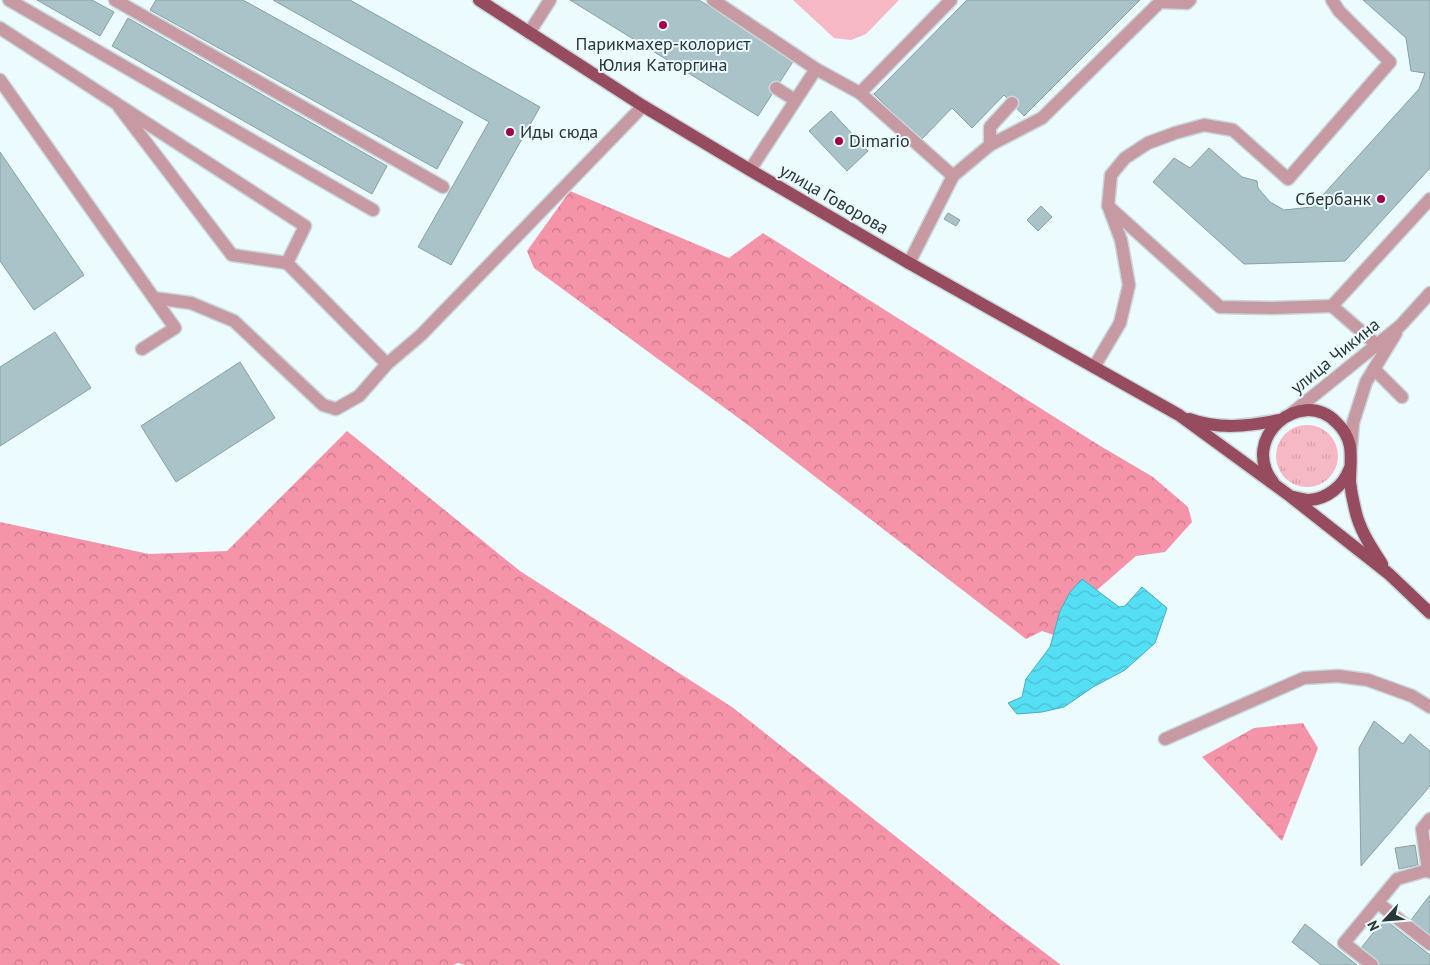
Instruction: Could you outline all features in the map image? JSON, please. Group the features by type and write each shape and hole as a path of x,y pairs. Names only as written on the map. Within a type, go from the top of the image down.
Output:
{"main road":[{"name":"улица Говорова","path":"478,0 643,106 750,170 909,263 1179,415 1290,496 1389,574 1430,613"},
{"name":"улица Говорова","path":"1276,486 1268,476 1263,462 1264,446 1270,431 1280,420 1292,413 1319,412 1335,420 1345,432 1352,448 1350,486 1355,512 1362,530 1389,574"},
{"name":"улица Говорова","path":"1179,415 1212,425 1231,427 1249,426 1280,420"},
{"name":"улица Говорова","path":"1290,496 1309,500 1324,497 1337,489 1342,483 1352,462"}],"street":[{"path":"9,0 373,210"},
{"path":"115,0 443,186"},
{"path":"529,33 550,0"},
{"path":"713,0 816,69 860,93 953,176"},
{"path":"860,93 951,0"},
{"path":"1094,367 1120,323 1129,285 1121,240 1108,206 1112,175 1125,158 1148,143 1204,125 1233,130 1288,178 1390,62 1339,10 1332,0"},
{"path":"909,263 953,176 990,145 1042,118 1160,2 1187,1"},
{"path":"0,28 305,226 287,263"},
{"path":"750,170 816,69"},
{"path":"0,80 175,328 142,348"},
{"path":"776,88 796,100"},
{"path":"990,145 990,127 1012,103"},
{"path":"154,298 191,303 234,321 323,405 336,409 359,396 387,364 421,335 643,106"},
{"path":"120,107 232,255 287,263 387,364"},
{"path":"1332,306 1430,199"},
{"path":"1108,206 1220,307 1332,306 1377,345"},
{"name":"улица Чикина","path":"1292,413 1400,326 1430,294"},
{"name":"улица Чикина","path":"1352,448 1353,423 1366,382 1400,326"},
{"path":"1374,369 1402,397"},
{"path":"1165,739 1304,678 1338,676 1368,680 1412,696 1430,707"},
{"path":"1372,965 1344,943 1398,879 1429,871 1422,828 1430,819"},
{"path":"1378,903 1430,944"}],"green space":[{"path":"793,0 899,0 866,34 851,40 834,38"},
{"path":"570,191 729,258 763,233 1097,444 1153,477 1188,507 1192,522 1165,552 1136,556 1097,590 1082,579 1060,611 1054,635 1042,631 1026,639 748,425 534,268 527,251"},
{"path":"1301,425 1313,425 1329,434 1336,444 1338,456 1336,468 1329,478 1313,487 1301,487 1290,482 1281,473 1276,462 1276,450 1281,439 1290,430"},
{"path":"347,431 520,571 732,707 1061,965 465,965 458,963 453,965 0,965 0,522 149,554 227,551"},
{"path":"1303,723 1318,748 1282,841 1202,757 1254,728"}],"water":[{"path":"1082,579 1119,607 1125,606 1142,587 1167,608 1155,643 1125,670 1093,687 1064,707 1042,712 1017,714 1008,703 1022,697 1026,679 1050,647 1060,611 1070,592"}],"building":[{"path":"37,0 92,0 114,12 100,36"},
{"path":"156,0 243,0 463,122 437,169 150,10"},
{"path":"273,0 350,0 540,107 451,265 418,247 489,122"},
{"path":"570,0 699,0 794,60 758,116"},
{"path":"967,0 1140,0 1024,116 1004,95 972,128 952,108 921,140 874,94"},
{"path":"1363,0 1430,0 1430,168 1345,261 1244,264 1153,182 1174,158 1190,168 1209,148 1242,177 1257,181 1258,188 1270,202 1284,210 1312,207 1419,89 1425,73 1411,71 1406,38"},
{"path":"128,18 387,166 372,194 112,46"},
{"name":"Dimario","path":"831,111 868,151 847,171 809,131"},
{"path":"0,152 84,275 34,310 0,261"},
{"path":"1041,206 1052,217 1038,231 1027,220"},
{"path":"948,213 960,220 956,226 944,219"},
{"path":"55,332 91,388 0,446 0,367"},
{"path":"240,362 275,418 176,482 141,426"},
{"path":"1374,721 1403,744 1410,734 1430,751 1430,786 1361,866 1359,748"},
{"path":"1415,845 1418,865 1399,869 1395,848"},
{"path":"1430,895 1430,935 1411,920"},
{"path":"1384,919 1430,955 1430,965 1374,965 1358,952"},
{"path":"1305,924 1357,965 1321,965 1292,942"}],"place":[{"name":"Парикмахер-колорист Юлия Каторгина","path":"663,25"},
{"name":"Иды сюда","path":"510,132"},
{"name":"Dimario","path":"839,141"},
{"name":"Сбербанк","path":"1381,199"}]}
